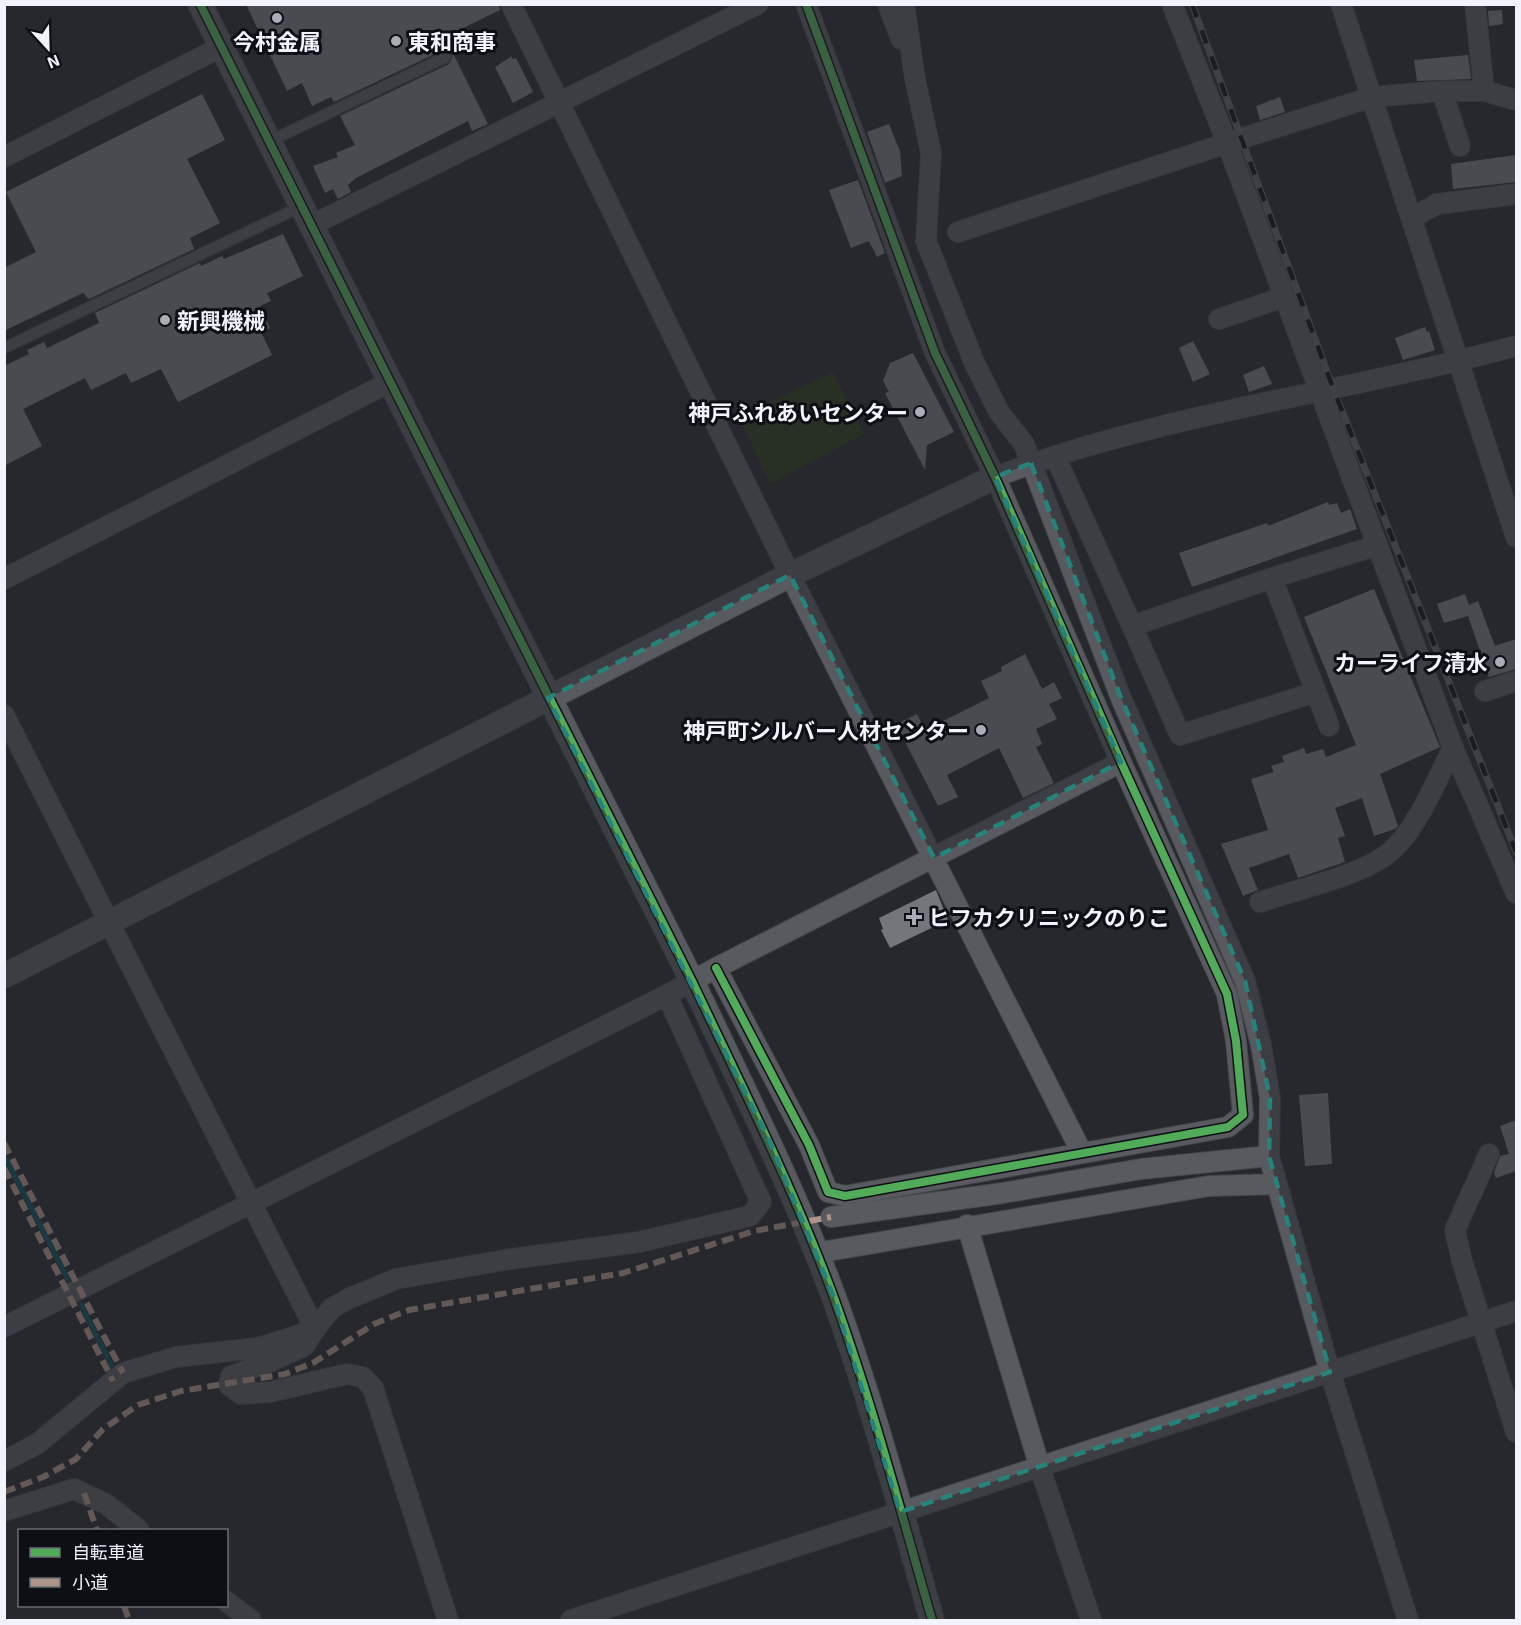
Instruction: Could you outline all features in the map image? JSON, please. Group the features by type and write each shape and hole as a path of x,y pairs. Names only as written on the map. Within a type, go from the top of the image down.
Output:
{"street":[{"path":"200,4 388,383 692,981 769,1140 816,1253 857,1364 932,1620"},
{"path":"512,4 790,575 1083,1153"},
{"path":"305,216 559,104 758,4"},
{"path":"716,968 809,1145 828,1192 845,1196 1228,1127 1242,1115 1236,1041 1227,994 995,477 935,353 806,4"},
{"path":"888,4 915,79"},
{"path":"904,4 915,79 930,153 926,241 974,362 999,412 1024,444 1121,698 1245,981 1261,1044 1270,1098 1269,1156 1330,1372 1408,1620"},
{"path":"1172,4 1227,143 1453,748 1516,893"},
{"path":"1341,4 1516,537"},
{"path":"1475,4 1484,91"},
{"path":"4,157 221,48"},
{"path":"958,231 1372,98 1484,91 1516,100"},
{"path":"1442,92 1460,146"},
{"path":"1412,218 1437,204 1516,194"},
{"path":"1219,319 1284,297"},
{"path":"4,976 790,575 995,477 1055,456 1267,401 1516,346"},
{"path":"4,579 388,383"},
{"path":"1055,456 1180,735 1316,692"},
{"path":"1132,626 1272,578 1376,546"},
{"path":"1272,578 1329,726"},
{"path":"1485,691 1516,681"},
{"path":"4,715 315,1329"},
{"path":"1260,902 1361,869 1389,853 1414,822 1453,748"},
{"path":"4,1327 667,995 1121,762"},
{"path":"448,1620 373,1388 363,1377 347,1374 270,1392 241,1394 229,1385 231,1376 304,1346 332,1308 396,1279 504,1260 639,1242 750,1216 761,1202 667,995"},
{"path":"1489,1154 1455,1230 1481,1323 1516,1432"},
{"path":"831,1217 1141,1169 1269,1156"},
{"path":"816,1253 968,1225 1209,1186 1277,1184"},
{"path":"968,1225 1040,1468 1091,1620"},
{"path":"571,1620 1516,1311"},
{"path":"4,1461 37,1444 123,1373 176,1356 257,1348 315,1329"},
{"path":"4,1511 74,1489 106,1504 138,1529"},
{"path":"228,1603 251,1620"}],"lane":[{"path":"268,142 446,57"},
{"path":"4,348 305,216"}],"highlighted area":[{"path":"1031,463 1121,698 1245,981 1270,1098 1269,1156 1330,1372 900,1512 833,1295 769,1140 548,698 790,575 934,858 1121,762 995,477"}],"green space":[{"path":"833,372 864,434 770,484 739,417"}],"building":[{"path":"246,4 499,4 500,10 445,37 488,124 472,131 468,121 356,178 348,185 351,192 338,199 333,189 325,193 313,166 338,157 336,153 355,145 340,116 449,64 453,54 443,50 334,102 331,97 312,106 302,83 287,91"},
{"path":"1502,10 1503,24 1489,26 1488,11"},
{"path":"1468,55 1471,79 1417,81 1414,60"},
{"path":"512,56 512,59 516,58 533,92 513,103 495,67"},
{"path":"202,94 225,140 187,159 220,223 190,238 194,249 89,299 83,293 4,331 4,268 36,252 6,192"},
{"path":"1280,97 1285,112 1260,120 1256,106"},
{"path":"889,124 900,151 902,176 885,183 867,132"},
{"path":"1516,155 1516,182 1453,189 1451,164"},
{"path":"858,180 885,253 877,257 869,241 851,248 829,190"},
{"path":"283,234 303,276 267,293 271,301 260,306 270,328 261,332 272,355 178,402 161,369 131,383 126,373 91,390 85,378 23,409 42,446 4,466 4,366 29,354 27,350 44,342 47,348 99,323 95,313 200,263 201,266 222,256 224,259"},
{"path":"1425,327 1427,332 1429,331 1435,350 1403,360 1395,338"},
{"path":"1193,341 1210,374 1193,382 1179,348"},
{"name":"神戸ふれあいセンター","path":"913,353 954,432 927,445 925,470 885,393 889,392 883,381 890,363"},
{"path":"1264,366 1272,384 1249,392 1243,375"},
{"path":"1328,502 1329,505 1337,503 1341,513 1350,509 1357,529 1192,587 1179,553 1267,523 1268,526"},
{"path":"1374,589 1440,747 1380,774 1398,826 1395,829 1374,836 1362,798 1335,808 1345,836 1338,838 1345,862 1298,878 1289,854 1249,868 1258,890 1243,896 1221,844 1268,830 1251,779 1274,772 1271,766 1284,762 1282,756 1304,748 1306,754 1323,749 1326,757 1356,745 1304,617"},
{"path":"1465,594 1469,605 1478,601 1495,646 1516,639 1516,669 1489,677 1468,616 1444,623 1437,604"},
{"name":"神戸町シルバー人材センター","path":"1025,654 1042,689 1054,682 1062,698 1049,704 1057,719 1036,729 1042,744 1036,747 1054,783 1023,798 999,748 947,775 958,797 938,806 896,724 917,714 925,730 989,698 981,681 1002,671 1001,667"},
{"name":"ヒフカクリニックのりこ","path":"936,890 948,920 890,948 881,930 883,929 879,918"},
{"path":"1328,1093 1332,1164 1305,1166 1299,1095"},
{"path":"1516,1120 1516,1171 1496,1178 1494,1173 1500,1156 1509,1154 1500,1126"}],"waterway":[{"path":"4,1155 68,1279"},
{"path":"81,1305 113,1369"}],"railway":[{"path":"1192,4 1333,388 1516,852"}],"marked path":[{"path":"4,1143 123,1373"},
{"path":"4,1168 113,1381"},
{"path":"4,1492 43,1477 76,1459 103,1429 138,1405 181,1391 285,1374 313,1363 374,1324 409,1310 623,1273 754,1231 831,1217"},
{"path":"84,1493 97,1529"},
{"path":"124,1607 129,1620"}],"cycle path":[{"path":"200,4 692,981 784,1176 833,1295 861,1376 932,1620"},
{"path":"716,968 809,1145 828,1192 845,1196 1228,1127 1243,1115 1236,1041 1227,994 995,477 935,353 806,4"}],"place":[{"name":"今村金属","path":"277,18"},
{"name":"東和商事","path":"396,41"},
{"name":"新興機械","path":"165,320"},
{"name":"神戸ふれあいセンター","path":"920,412"},
{"name":"カーライフ清水","path":"1500,662"},
{"name":"神戸町シルバー人材センター","path":"981,730"},
{"name":"ヒフカクリニックのりこ","path":"914,917"}]}
